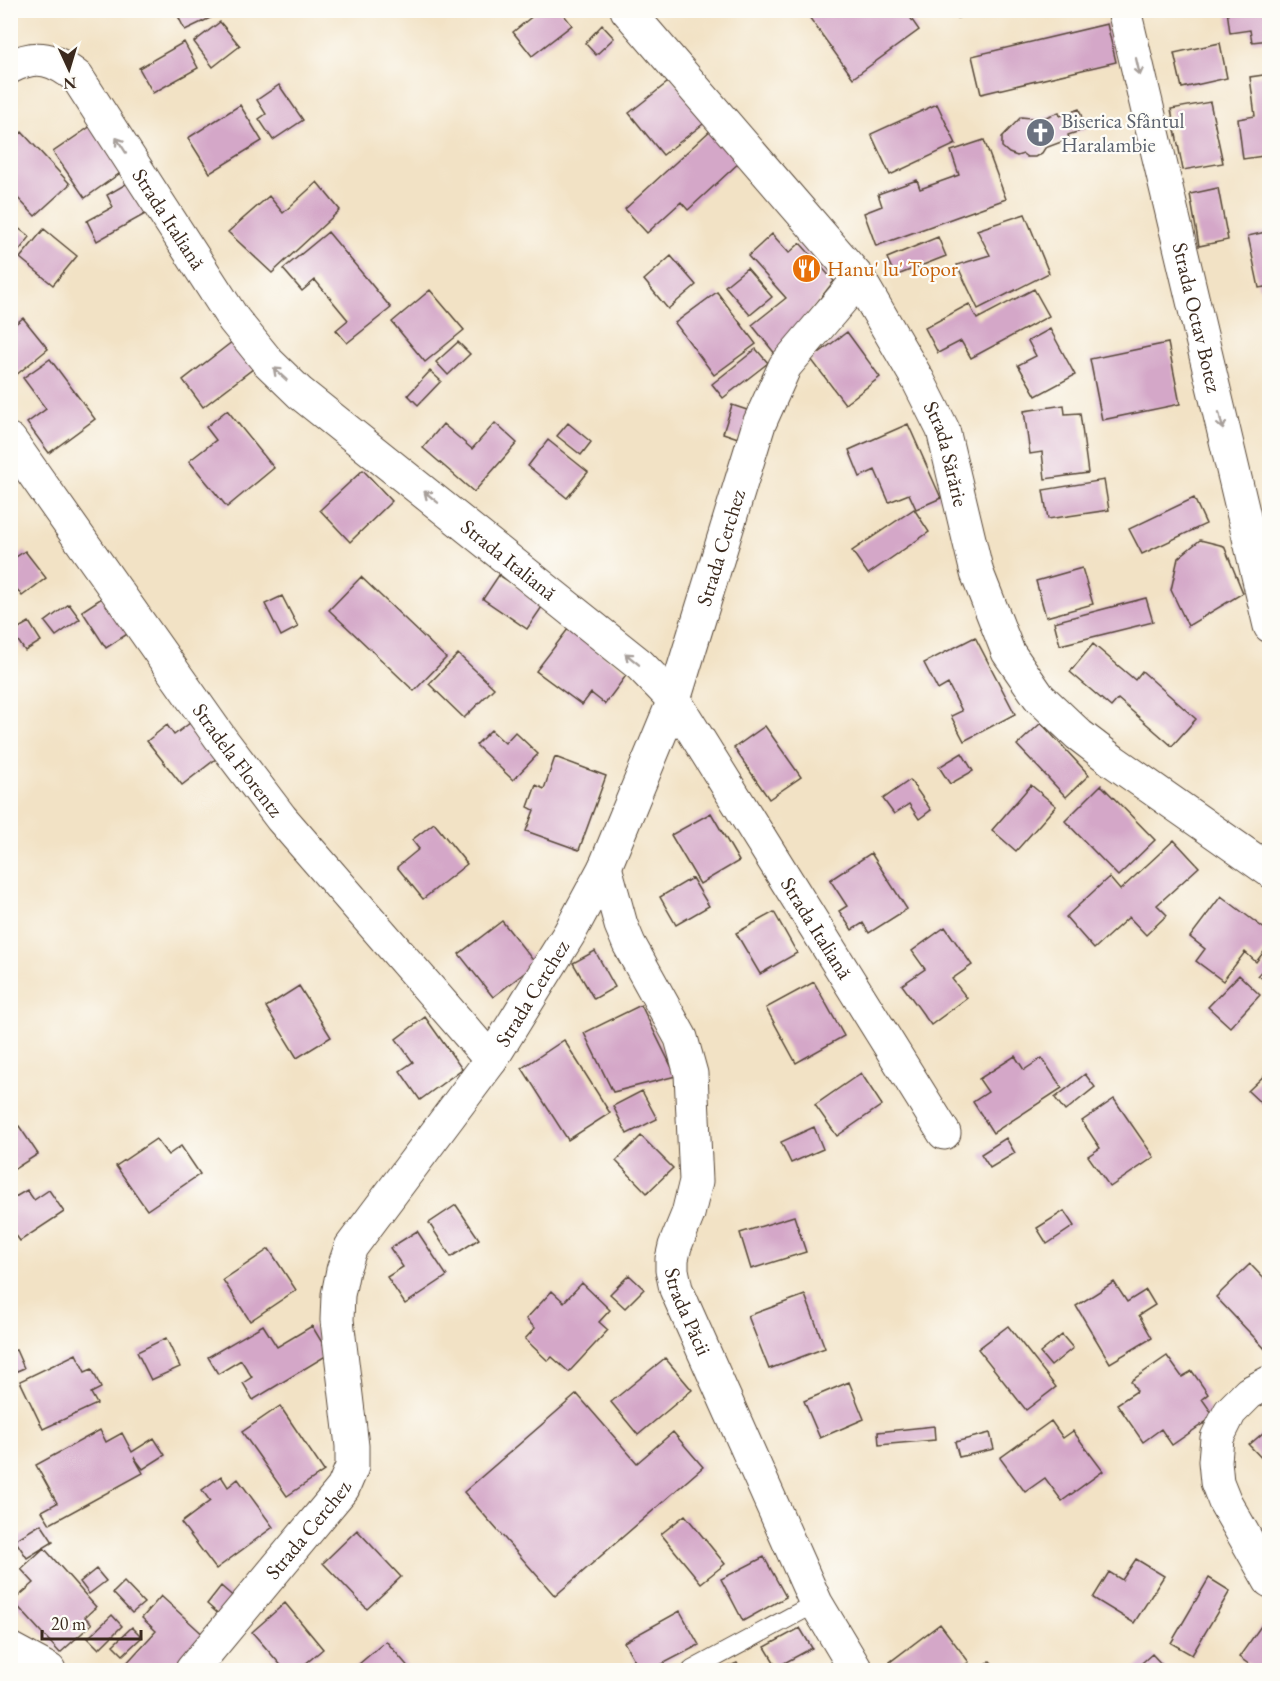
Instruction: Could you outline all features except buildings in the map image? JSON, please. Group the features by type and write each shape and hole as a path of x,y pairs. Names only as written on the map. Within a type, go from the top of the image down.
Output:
{"street":[{"name":"Strada Sărărie","path":"627,10 859,279 918,380 944,430 977,573 1008,652 1040,698 1079,735 1113,762 1269,871"},
{"name":"Strada Octav Botez","path":"1124,10 1269,626"},
{"name":"Strada Italiană","path":"10,67 25,60 48,60 63,66 77,77 234,320 268,362 300,393 640,665 674,700 944,1133"},
{"name":"Strada Cerchez","path":"192,1671 343,1488 352,1467 352,1446 337,1320 341,1279 351,1246 491,1060 569,934 605,867 674,700 759,424 785,366 859,279"},
{"name":"Stradela Florentz","path":"10,440 214,730 281,818 491,1060"},
{"name":"Strada Păcii","path":"605,867 621,925 629,944 681,1038 691,1074 696,1181 688,1214 672,1259 675,1288 816,1603 856,1671"},
{"path":"1269,1382 1250,1393 1230,1412 1217,1438 1215,1461 1217,1482 1226,1502 1269,1581"},
{"path":"10,1648 49,1671"}],"lane":[{"path":"692,1671 816,1603"}],"place":[{"name":"Biserica Sfântul Haralambie","path":"1040,133"},
{"name":"Hanu' lu' Topor","path":"806,269"}]}
